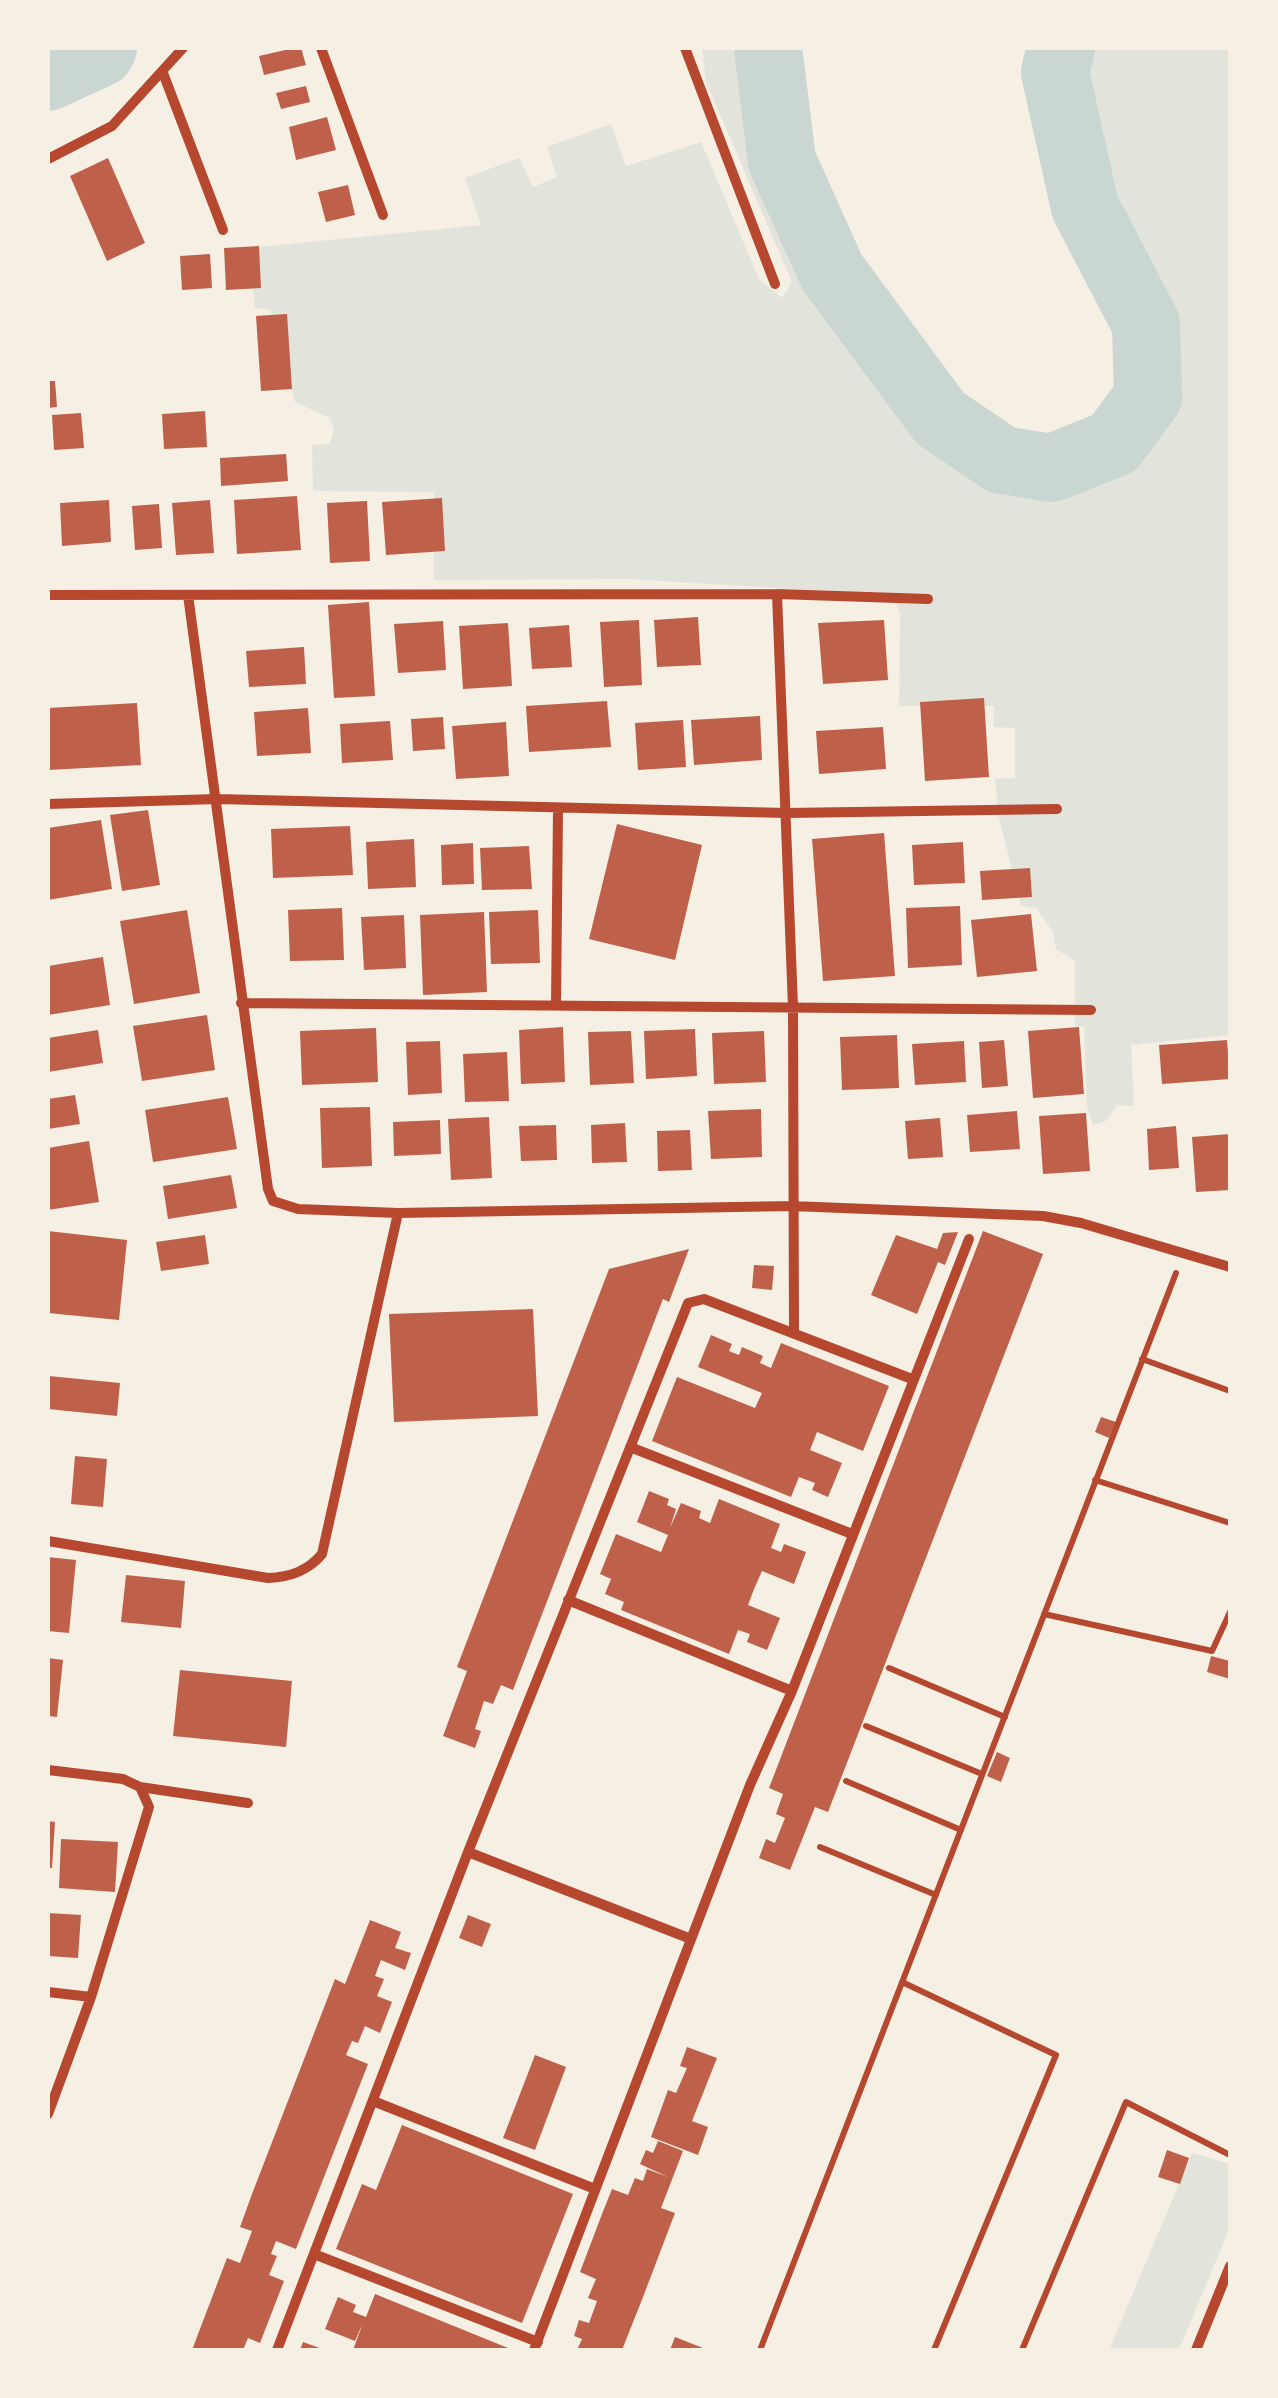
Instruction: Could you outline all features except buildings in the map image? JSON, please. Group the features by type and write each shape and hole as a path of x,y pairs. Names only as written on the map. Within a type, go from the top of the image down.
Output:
{"street":[{"path":"48,159 112,126 183,48"},
{"path":"322,48 383,215"},
{"path":"684,48 775,284"},
{"path":"163,73 223,230"},
{"path":"776,594 793,1007 794,1334"},
{"path":"48,596 776,594 928,599"},
{"path":"188,595 241,1003 268,1189 273,1201 298,1210 398,1212 792,1206 1043,1216 1230,1266"},
{"path":"48,804 216,799 788,813 1058,808"},
{"path":"556,1005 558,809"},
{"path":"241,1003 1092,1010"},
{"path":"48,1541 268,1578 282,1578 312,1566 322,1554 398,1212"},
{"path":"314,2254 536,2346 750,1784 792,1691 912,1378 970,1239"},
{"path":"278,2350 468,1852 688,1303 704,1299 912,1378"},
{"path":"630,1447 852,1534"},
{"path":"568,1600 792,1691"},
{"path":"48,1770 248,1803"},
{"path":"48,2114 91,1997 149,1807 140,1787"},
{"path":"468,1852 692,1939"},
{"path":"48,1992 91,1997"},
{"path":"373,2101 595,2189"},
{"path":"1196,2350 1230,2266"}],"path":[{"path":"760,2350 1176,1273"},
{"path":"1142,1359 1230,1390"},
{"path":"1096,1480 1230,1523"},
{"path":"1044,1614 1212,1651 1230,1612"},
{"path":"889,1668 1005,1717"},
{"path":"866,1726 982,1774"},
{"path":"846,1782 960,1830"},
{"path":"820,1847 936,1894"},
{"path":"902,1982 1056,2055 934,2350"},
{"path":"1022,2350 1126,2102 1230,2154"}],"shaded area":[{"path":"702,48 746,48 761,167 813,283 925,434 993,481 1055,491 1128,461 1170,405 1168,318 1106,199 1078,72 1083,48 1230,48 1230,1035 1131,1045 1134,1106 1117,1105 1106,1121 1093,1125 1087,1107 1084,1027 1075,1025 1075,961 1056,949 1053,932 1036,908 1021,906 999,818 995,779 1015,778 1015,728 994,727 994,706 899,706 900,614 893,595 629,579 434,580 434,492 313,491 312,445 330,444 334,430 330,418 295,402 270,310 255,308 248,248 481,225 465,178 519,158 533,187 557,177 547,147 611,124 626,166 701,142 759,279 782,298 792,282 706,82"},
{"path":"1192,2153 1230,2164 1230,2227 1179,2350 1109,2350"}],"waterway":[{"path":"48,77 100,53 103,48"},
{"path":"768,48 782,161 832,272 940,418 1002,460 1052,468 1114,443 1148,397 1146,324 1085,207 1055,72 1061,48"}]}
